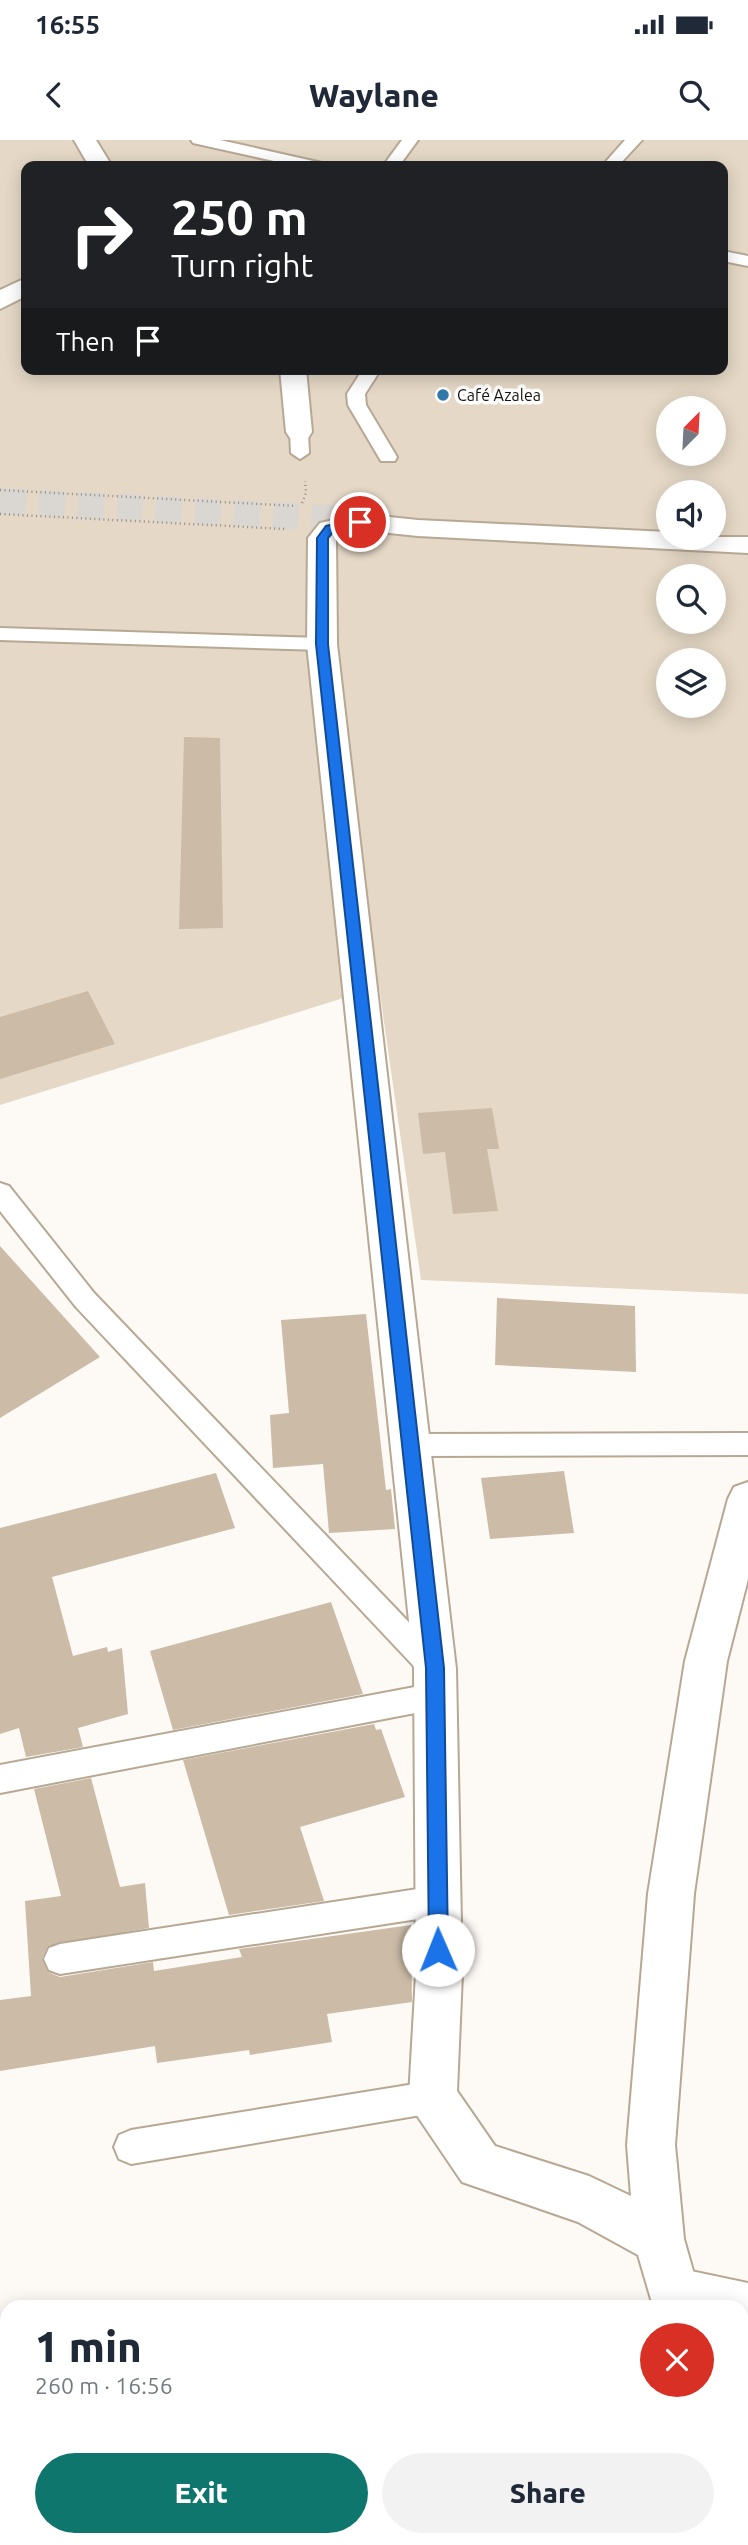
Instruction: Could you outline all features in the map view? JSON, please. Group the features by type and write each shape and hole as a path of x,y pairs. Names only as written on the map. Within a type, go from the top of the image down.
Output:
{"street":[{"path":"85,140 97,161"},
{"path":"0,301 21,288"},
{"path":"294,375 300,442"},
{"path":"669,2277 589,2201 479,2165 433,2096 439,1974 435,1682 322,644 323,538 330,529 350,522 748,545"},
{"path":"669,2277 651,2146 671,1895 706,1661 748,1499"}],"lane":[{"path":"200,140 294,161"},
{"path":"395,161 411,140"},
{"path":"615,161 634,140"},
{"path":"728,257 748,261"},
{"path":"368,375 356,394 357,405 388,457"},
{"path":"0,634 322,644"},
{"path":"0,1193 85,1300 249,1475 435,1682 0,1779"},
{"path":"411,1445 748,1444"},
{"path":"60,1959 438,1901"},
{"path":"131,2147 433,2096"},
{"path":"669,2277 748,2300"}],"path":[{"path":"0,490 300,506"},
{"path":"0,514 293,529"}],"shaded area":[{"path":"0,140 748,140 748,1294 421,1280 379,987 0,1105"}],"building":[{"path":"184,737 220,738 223,928 179,929"},
{"path":"88,991 115,1044 0,1079 0,1017"},
{"path":"492,1108 499,1149 487,1149 498,1211 453,1214 445,1152 423,1154 418,1113"},
{"path":"0,1246 100,1357 0,1418"},
{"path":"497,1298 635,1306 636,1372 495,1365"},
{"path":"366,1314 386,1490 391,1489 395,1529 329,1533 323,1464 273,1468 270,1415 289,1413 281,1320"},
{"path":"564,1471 574,1533 490,1539 481,1478"},
{"path":"216,1473 235,1528 52,1577 73,1656 107,1647 108,1652 122,1648 128,1714 78,1728 83,1747 26,1757 19,1728 0,1734 0,1528"},
{"path":"331,1602 363,1694 173,1730 150,1651"},
{"path":"374,1724 376,1730 381,1729 405,1797 300,1827 324,1901 229,1915 183,1760"},
{"path":"91,1778 120,1887 145,1883 149,1928 48,1946 42,1958 48,1972 60,1977 153,1962 154,1971 242,1957 239,1949 411,1925 412,2002 327,2014 332,2042 250,2055 249,2050 157,2063 155,2046 0,2071 0,2000 31,1996 25,1901 61,1896 34,1789"}],"tunnel":[{"path":"0,501 390,521"}],"place":[{"name":"Café Azalea","path":"443,395"}],"route":[{"path":"360,522 350,522 330,529 323,538 322,644 435,1668 438,1950"}]}
